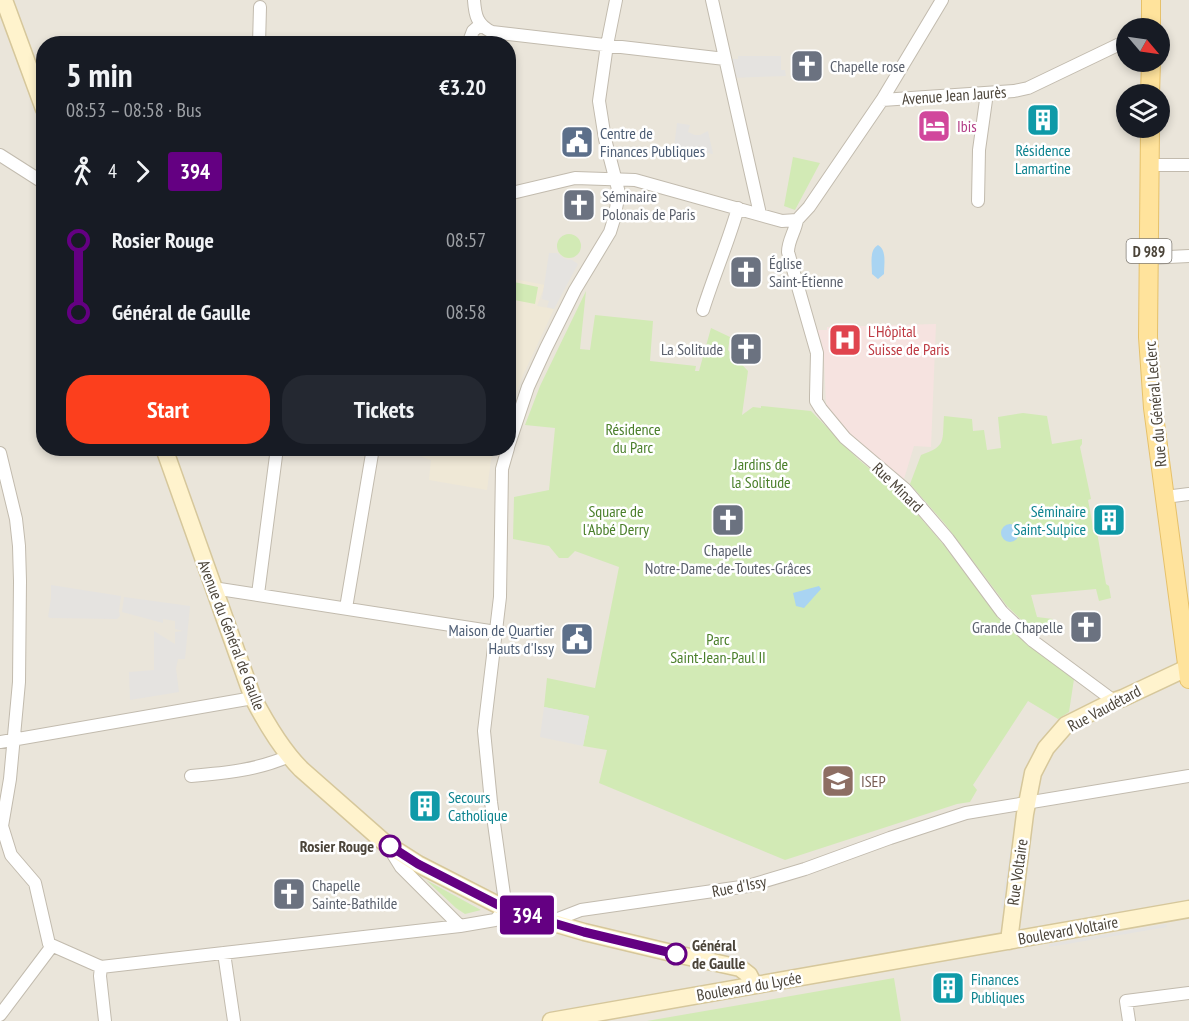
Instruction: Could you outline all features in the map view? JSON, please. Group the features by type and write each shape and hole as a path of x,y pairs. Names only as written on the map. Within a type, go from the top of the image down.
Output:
{"main road":[{"path":"4,0 36,87"},
{"path":"1151,0 1151,18"},
{"name":"Rue du Général Leclerc","path":"1150,138 1148,337 1153,408 1189,671"},
{"name":"Avenue du Général de Gaulle","path":"167,456 253,698 262,717 289,756 385,843 418,864 506,909 676,954 740,968 749,975 754,986"},
{"name":"Rue Vaudétard","path":"1027,804 1033,773 1046,748 1066,725 1114,700 1189,671"},
{"name":"Rue Voltaire","path":"1010,941 1027,804"},
{"name":"Boulevard Voltaire","path":"948,952 1189,909"},
{"name":"Boulevard du Lycée","path":"551,1021 948,952"}],"street":[{"path":"474,0 475,14 481,24 492,32 725,59"},
{"path":"516,424 528,387 546,348 575,290 610,232 614,219 619,194 605,139 599,101 613,46 616,0"},
{"path":"712,0 760,214"},
{"path":"882,100 942,0"},
{"path":"259,36 260,7"},
{"path":"471,36 481,24"},
{"name":"Avenue Jean Jaurès","path":"796,220 809,207 882,100 1014,91 1028,88 1116,46"},
{"path":"978,201 979,150 987,93"},
{"path":"0,155 36,178"},
{"path":"1150,165 1189,165"},
{"path":"516,192 575,178 615,178 635,180 782,221 796,220"},
{"path":"703,310 738,208"},
{"name":"Rue Minard","path":"796,220 788,244 788,252 817,353 816,401 821,409 845,438 905,489 948,539 1002,612 1033,640 1114,700"},
{"path":"1149,258 1189,256"},
{"path":"0,453 16,519 19,546 19,682 10,779 1,828 11,855 36,883 49,944 101,967 460,926 495,920 506,909 484,731 500,597 502,469 506,456"},
{"path":"258,594 276,456"},
{"path":"346,608 372,456"},
{"path":"1165,497 1189,494"},
{"path":"213,588 496,632"},
{"path":"0,742 253,698"},
{"path":"191,776 244,770 289,756"},
{"name":"Rue d'Issy","path":"550,922 580,910 748,886 805,869 966,813 1189,777"},
{"path":"385,843 401,867 460,926"},
{"path":"0,1015 52,946"},
{"path":"224,953 234,1021"},
{"path":"101,967 105,1021"},
{"path":"1129,1021 1126,1001 1189,993"}],"shaded area":[{"path":"0,0 1189,0 1189,1021 0,1021"},
{"path":"738,56 781,56 781,70 785,70 786,76 729,78 725,59 738,59"},
{"path":"677,123 690,125 688,132 695,135 708,131 713,154 674,148"},
{"path":"549,253 557,253 578,264 554,309 547,307 549,301 542,299"},
{"path":"516,279 545,285 537,306 554,309 516,393"},
{"name":"L'Hôpital Suisse de Paris","path":"936,324 931,447 914,446 904,479 859,443 826,406 824,360 821,340 815,330 827,330 827,327"},
{"path":"420,456 492,456 487,490 429,480 431,460"},
{"path":"51,585 121,596 120,616 117,619 50,618 48,617"},
{"path":"124,597 190,606 185,659 178,659 176,668 179,692 130,700 129,672 154,670 154,631 175,644 175,632 183,631 175,629 175,621 163,619 163,623 122,612"},
{"path":"544,707 589,716 583,746 540,737"},
{"path":"1010,852 1013,852 1005,909 1001,908"},
{"path":"1166,924 1167,927 1049,947 1049,944"}],"green space":[{"path":"793,157 820,163 795,210 784,206"},
{"path":"569,234 578,237 581,246 578,255 569,258 560,255 557,246 560,237"},
{"path":"516,282 538,287 535,304 516,300"},
{"path":"586,291 580,349 590,350 595,315 653,321 650,361 696,366 695,371 699,371 711,328 730,337 728,350 748,371 742,415 753,407 761,408 761,406 811,411 858,459 901,495 943,544 998,617 1029,646 1074,679 1069,712 1058,719 1028,701 973,785 977,790 970,802 957,804 785,860 599,783 607,750 583,746 589,716 544,707 547,678 595,688 619,567 575,551 568,558 559,558 549,546 513,539 514,497 549,490 555,428 525,425 540,386"},
{"path":"1023,413 1047,416 1052,444 1082,439 1080,447 1091,499 1088,500 1111,598 1099,601 1096,589 1031,595 1037,617 1053,619 1037,635 1007,606 945,524 910,484 921,455 935,449 942,442 944,416 972,419 973,431 984,430 987,450 1001,448 998,417"},
{"path":"426,880 481,910 465,914"},
{"path":"894,978 901,1021 647,1021"}],"water":[{"path":"878,245 884,254 884,274 878,279 872,274 872,254"},
{"path":"1010,524 1016,527 1019,533 1016,539 1010,542 1004,539 1001,533 1004,527"},
{"path":"819,586 821,589 804,608 796,606 793,593"}],"bus line":[{"name":"394","path":"390,846 418,864 506,909 584,932 676,954"}],"place":[{"name":"Chapelle rose","path":"807,66"},
{"name":"Résidence Lamartine","path":"1043,120"},
{"name":"Ibis","path":"934,126"},
{"name":"Centre de Finances Publiques","path":"577,142"},
{"name":"Séminaire Polonais de Paris","path":"579,205"},
{"name":"Église Saint-Étienne","path":"746,272"},
{"name":"L'Hôpital Suisse de Paris","path":"845,340"},
{"name":"La Solitude","path":"746,349"},
{"name":"Chapelle Notre-Dame-de-Toutes-Grâces","path":"728,520"},
{"name":"Séminaire Saint-Sulpice","path":"1109,520"},
{"name":"Grande Chapelle","path":"1086,627"},
{"name":"Maison de Quartier Hauts d'Issy","path":"577,639"},
{"name":"ISEP","path":"838,781"},
{"name":"Secours Catholique","path":"425,806"},
{"name":"Rosier Rouge","path":"390,846"},
{"name":"Chapelle Sainte-Bathilde","path":"289,894"},
{"name":"Général de Gaulle","path":"676,954"},
{"name":"Finances Publiques","path":"948,988"}],"park label":[{"name":"Résidence du Parc","path":"633,438"},
{"name":"Jardins de la Solitude","path":"761,473"},
{"name":"Square de l'Abbé Derry","path":"616,520"},
{"name":"Parc Saint-Jean-Paul II","path":"718,648"}]}
